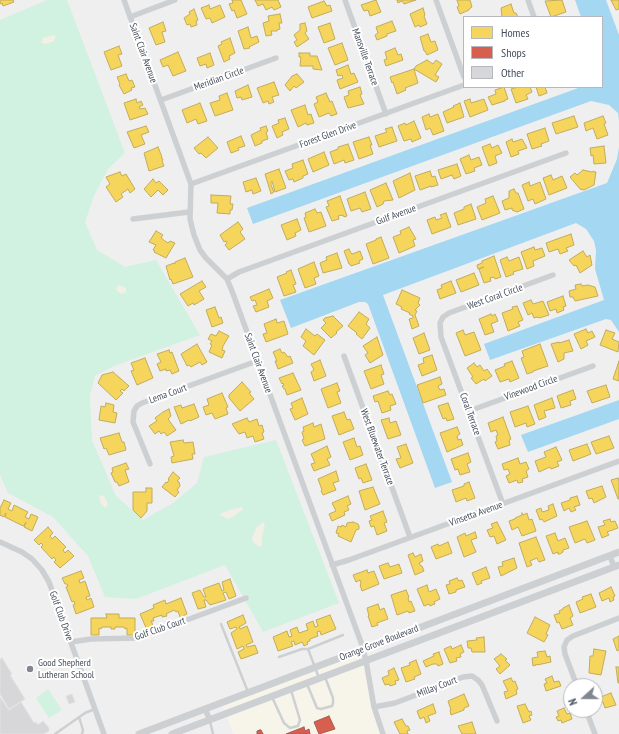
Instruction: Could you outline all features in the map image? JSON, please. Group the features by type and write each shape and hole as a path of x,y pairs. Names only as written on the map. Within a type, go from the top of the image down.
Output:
{"street":[{"name":"Saint Clair Avenue","path":"124,0 191,184 191,228 200,250 211,264 227,279 363,649 374,707 383,734"},
{"path":"130,17 175,0"},
{"name":"Mansville Terrace","path":"345,0 386,114"},
{"path":"436,0 463,74"},
{"path":"528,0 534,16"},
{"name":"Meridian Circle","path":"161,100 276,58"},
{"name":"Forest Glen Drive","path":"191,184 463,85"},
{"name":"Gulf Avenue","path":"227,279 239,272 566,153"},
{"path":"133,219 190,212"},
{"name":"West Coral Circle","path":"440,323 443,317 449,314 553,275"},
{"name":"Coral Terrace","path":"440,323 441,336 503,504"},
{"name":"West Bluewater Terrace","path":"344,356 410,537"},
{"name":"Lema Court","path":"150,464 133,422 134,411 137,406 257,361"},
{"name":"Vinewood Circle","path":"469,410 593,366"},
{"name":"Vinsetta Avenue","path":"332,565 619,461"},
{"name":"Golf Club Drive","path":"0,542 22,552 32,559 42,570 49,582 104,734"},
{"name":"Orange Grove Boulevard","path":"139,734 619,552"},
{"path":"610,556 616,566"},
{"name":"Orange Grove Boulevard","path":"172,734 616,566"},
{"name":"Golf Club Court","path":"71,642 91,639 138,638 246,598"},
{"path":"574,678 565,654 564,647 567,640 573,636 619,618"},
{"name":"Millay Court","path":"374,707 395,703 463,677 472,676 482,685 497,722"},
{"path":"205,709 210,720"},
{"path":"589,718 595,734"}],"lane":[{"path":"221,624 248,693"},
{"path":"280,657 302,649 308,649 343,635"},
{"path":"307,683 317,708 321,709 332,706 333,698 315,668 308,649"},
{"path":"272,697 284,723 290,728 298,726 300,720 291,689"},
{"path":"55,734 85,713 95,710"},
{"path":"79,717 83,730 82,734"},
{"path":"210,720 213,734"}],"shaded area":[{"path":"363,653 364,658 224,711 223,706"},
{"path":"365,665 382,734 233,734 227,717"}],"green space":[{"path":"47,0 67,0 125,153 108,169 94,196 85,222 97,250 125,267 156,260 200,335 114,366 95,376 90,396 92,440 116,496 143,520 173,503 197,483 204,457 276,440 339,603 263,632 225,565 136,599 105,597 88,556 53,517 8,493 0,475 0,20"},
{"path":"48,689 62,710 49,718 36,698"}],"sand":[{"path":"54,35 56,36 54,41 47,44 41,43 43,38"},
{"path":"119,285 126,288 126,292 121,294 117,291 116,287"},
{"path":"99,496 104,496 107,502 108,505 106,507 104,507 100,502"},
{"path":"241,507 243,508 242,510 231,518 228,519 220,515 227,511"},
{"path":"263,522 265,525 262,536 262,546 259,547 253,542 252,538 256,528"}],"water":[{"path":"575,0 606,0 619,35 619,121 618,113 609,105 591,101 253,224 247,208 578,88 603,88 603,16 581,16"},
{"path":"619,147 619,332 611,320 606,319 490,360 484,344 604,300 595,269 596,250 594,241 586,229 576,223 383,295 452,482 435,488 368,304 365,302 359,302 291,328 280,300 607,183 617,159"},
{"path":"619,400 619,419 528,452 521,435"}],"building: Homes":[{"path":"0,0 13,0 14,2 3,6 2,3 0,4"},
{"path":"232,0 241,0 247,14 237,18 234,10 232,11 229,4 233,3"},
{"path":"255,0 278,0 281,7 274,10 272,7 266,10 263,4 258,6"},
{"path":"376,0 381,12 370,16 368,10 364,11 361,5"},
{"path":"397,0 416,0 404,4 402,1 398,3"},
{"path":"457,0 470,0 472,7 460,14 457,7 459,6"},
{"path":"562,0 566,12 551,16 545,1"},
{"path":"611,0 619,0 619,9 616,10"},
{"path":"324,1 327,6 330,5 332,11 312,18 308,7"},
{"path":"511,4 514,13 516,13 518,16 502,16 501,8"},
{"path":"209,5 210,9 220,5 225,17 212,23 210,18 206,19 201,8"},
{"path":"423,8 427,24 420,27 419,25 415,27 410,14"},
{"path":"194,9 198,20 196,21 197,25 191,27 190,24 187,25 184,18"},
{"path":"280,14 282,23 279,23 280,29 277,31 271,31 272,35 266,36 263,23 269,21 268,16"},
{"path":"392,21 396,31 377,40 375,35 378,33 376,27"},
{"path":"163,22 166,31 162,32 165,42 156,45 149,28"},
{"path":"305,23 307,31 305,33 309,39 297,47 294,42 297,40 294,35 300,30 300,24"},
{"path":"330,23 335,39 324,43 318,27"},
{"path":"248,27 251,38 257,36 259,42 249,47 250,48 244,49 238,31"},
{"path":"428,34 431,42 435,41 438,50 427,55 424,51 420,37"},
{"path":"230,38 235,53 229,56 230,59 224,62 218,46 222,44 221,42"},
{"path":"342,43 348,60 335,65 328,48"},
{"path":"119,46 122,54 118,55 122,66 111,70 104,52"},
{"path":"395,48 398,55 401,54 403,60 386,66 384,60 387,59 385,52"},
{"path":"178,52 186,71 173,76 168,65 163,67 160,60"},
{"path":"210,53 214,65 207,68 206,64 200,66 197,58"},
{"path":"299,53 310,53 310,56 317,56 322,70 313,69 313,66 300,66 301,57 299,57"},
{"path":"427,60 433,64 436,60 442,64 435,75 439,77 436,82 414,69 416,66"},
{"path":"348,65 351,74 354,73 358,82 340,89 337,80 343,78 342,75 338,76 336,70"},
{"path":"414,69 418,83 405,88 406,90 397,94 390,77"},
{"path":"126,74 129,81 132,80 135,87 131,88 132,90 124,94 117,77"},
{"path":"297,74 304,82 296,88 294,86 290,91 285,85 292,76"},
{"path":"274,82 279,95 272,97 274,102 269,104 268,101 263,103 257,88"},
{"path":"248,85 252,97 242,100 241,97 237,98 235,91"},
{"path":"360,87 362,94 360,95 364,104 348,108 344,97 349,95 348,91"},
{"path":"504,88 508,99 492,105 488,97 496,94 495,90"},
{"path":"530,88 532,92 526,95 528,99 516,103 511,89"},
{"path":"536,88 545,88 547,93 539,96"},
{"path":"227,93 233,110 215,116 210,103 220,100 219,96"},
{"path":"326,93 330,102 332,101 337,114 331,116 329,113 319,117 314,104 318,102 316,97"},
{"path":"136,99 137,103 141,101 143,105 139,107 140,109 145,108 148,114 130,120 124,103"},
{"path":"470,99 471,103 484,99 488,110 470,117 464,101"},
{"path":"200,103 207,121 198,124 196,119 187,123 182,110"},
{"path":"460,103 464,117 447,123 443,112"},
{"path":"305,105 308,115 311,114 314,123 307,125 306,123 298,127 291,110"},
{"path":"429,114 430,117 438,114 444,131 433,135 430,128 426,130 422,117"},
{"path":"574,116 578,127 556,134 552,123"},
{"path":"603,116 608,135 597,139 593,128 586,131 584,123"},
{"path":"285,118 289,129 282,132 283,135 277,138 272,126 279,123 278,120"},
{"path":"414,121 421,138 412,142 411,139 404,141 398,126 405,123 406,125"},
{"path":"146,126 149,132 141,135 145,144 134,148 127,132"},
{"path":"266,126 268,131 266,132 268,139 255,146 251,135 261,130 260,128"},
{"path":"392,127 397,141 379,147 375,136 387,132 385,129"},
{"path":"545,128 549,141 541,144 542,146 532,149 527,134"},
{"path":"241,136 245,146 238,148 239,150 231,153 227,142"},
{"path":"208,137 218,148 206,158 201,153 199,154 194,148"},
{"path":"369,137 373,154 359,159 353,142"},
{"path":"512,139 513,142 522,139 527,148 518,151 519,154 511,157 506,142"},
{"path":"348,144 354,160 345,163 344,160 334,164 330,152 338,149 338,147"},
{"path":"490,144 492,148 498,145 502,153 495,156 497,163 489,166 482,147"},
{"path":"604,146 606,163 594,164 593,155 591,156 590,148"},
{"path":"158,147 164,166 149,171 144,153"},
{"path":"324,152 329,165 313,172 308,159"},
{"path":"469,155 471,160 479,157 482,165 474,168 475,171 466,174 460,159"},
{"path":"303,160 308,174 294,182 293,179 289,180 285,171 293,168 292,164"},
{"path":"457,164 461,176 454,179 452,175 441,179 438,170"},
{"path":"279,169 286,188 275,192 272,181 271,185 274,192 271,194 265,174"},
{"path":"583,170 596,172 594,185 584,190 580,189 570,177 575,173 577,175"},
{"path":"430,171 432,177 435,176 438,185 420,190 415,176"},
{"path":"120,172 122,176 126,174 135,189 130,193 128,189 121,194 123,197 116,202 106,187 110,184 106,177"},
{"path":"410,173 415,190 399,198 393,181"},
{"path":"551,175 553,180 562,176 567,188 549,195 543,178"},
{"path":"256,178 261,191 253,194 252,190 246,192 243,182"},
{"path":"153,179 156,183 159,181 168,190 163,195 158,190 151,197 144,189"},
{"path":"529,182 530,186 540,182 546,199 535,204 533,199 528,201 522,185"},
{"path":"386,183 393,200 384,201 383,204 377,207 370,190"},
{"path":"514,189 516,193 518,193 524,209 517,212 512,210 512,208 505,210 502,201 509,198 509,191"},
{"path":"365,192 371,209 362,212 360,208 351,211 347,199"},
{"path":"211,195 231,196 230,204 233,204 230,214 217,213 218,203 211,203"},
{"path":"340,196 347,216 338,216 339,219 332,221 326,207 329,206 327,201"},
{"path":"493,196 500,213 482,220 477,207 486,203 485,199"},
{"path":"471,204 476,219 458,225 454,213"},
{"path":"315,209 317,213 321,212 326,226 309,232 304,218 306,217 305,213"},
{"path":"446,213 451,227 432,234 427,220 435,217 436,220 442,218 440,215"},
{"path":"297,219 301,230 295,233 296,236 287,240 281,225"},
{"path":"238,222 243,229 240,232 245,239 229,250 225,245 227,243 226,241 224,242 220,235"},
{"path":"409,227 416,239 413,240 415,246 399,253 393,237 401,234 400,231"},
{"path":"156,231 163,235 161,238 168,243 170,241 175,243 166,258 154,252 155,251 153,250 156,245 149,242"},
{"path":"571,234 574,245 566,248 568,251 560,254 558,249 549,252 546,243"},
{"path":"381,237 389,258 373,264 366,244"},
{"path":"534,247 535,250 542,248 545,256 533,261 534,266 527,269 521,252"},
{"path":"349,249 352,254 360,251 363,259 359,261 360,263 351,266 349,264 344,251"},
{"path":"583,251 587,257 590,255 592,265 580,273 576,265 574,266 569,260"},
{"path":"337,253 342,268 323,273 320,263 327,260 326,257"},
{"path":"494,256 501,277 495,279 494,277 490,278 491,281 484,283 479,269 484,267 478,269 477,265"},
{"path":"507,257 509,261 519,257 523,269 513,272 514,274 506,277 500,260"},
{"path":"185,258 193,277 173,284 171,279 170,280 166,266 175,264 175,262"},
{"path":"314,262 319,276 314,278 316,284 305,288 298,269"},
{"path":"291,270 296,284 293,285 296,292 284,296 277,277"},
{"path":"474,273 479,285 461,292 456,280"},
{"path":"202,281 206,287 199,291 204,299 194,305 193,303 188,306 180,294"},
{"path":"451,281 456,293 440,299 437,290 442,288 441,285"},
{"path":"581,284 582,286 588,285 595,287 598,296 575,301 573,297 570,297 569,291 576,289 575,285"},
{"path":"269,289 273,298 267,301 269,307 256,312 253,306 257,305 255,300 252,301 250,297"},
{"path":"402,290 420,298 418,303 420,305 415,310 417,311 415,315 419,326 412,329 409,319 413,318 413,316 401,309 402,307 396,304"},
{"path":"563,296 566,306 563,307 564,310 557,313 556,309 550,311 547,302"},
{"path":"531,300 533,304 543,301 549,315 534,318 532,313 528,315 523,303"},
{"path":"517,306 523,320 518,322 520,326 508,331 502,313 513,309 512,307"},
{"path":"215,307 219,318 221,317 223,323 212,327 206,310"},
{"path":"359,312 369,319 366,324 370,328 362,339 348,326"},
{"path":"491,314 492,316 495,314 498,321 491,324 494,332 485,335 479,319"},
{"path":"333,316 343,326 331,338 321,328 326,323 323,320 325,318"},
{"path":"276,319 277,323 284,321 288,334 266,342 263,334 267,333 264,324"},
{"path":"306,329 315,336 317,334 325,340 314,355 303,346 306,341 301,337"},
{"path":"586,329 588,333 592,331 595,337 586,341 588,345 581,349 574,334"},
{"path":"463,330 465,335 474,332 481,350 465,356 456,333"},
{"path":"606,330 615,333 612,339 619,342 618,352 600,345"},
{"path":"219,331 229,336 223,346 222,350 225,351 222,358 209,352 212,341 208,339 211,334 216,336"},
{"path":"424,333 430,350 419,354 413,338"},
{"path":"377,337 383,355 370,363 365,355 368,353 363,346"},
{"path":"569,340 573,351 564,353 564,359 558,362 551,344"},
{"path":"197,344 207,362 202,365 200,362 191,367 189,365 187,366 181,354"},
{"path":"540,344 548,366 527,374 521,358 524,357 522,351"},
{"path":"280,349 282,353 284,352 288,357 290,356 293,363 278,369 275,361 277,361 273,352"},
{"path":"169,350 170,353 172,352 179,371 172,374 170,370 166,371 166,369 160,371 157,364 161,362 157,354"},
{"path":"432,355 437,370 422,376 418,365 424,363 423,358"},
{"path":"145,358 153,378 137,385 131,371 134,370 131,363"},
{"path":"320,360 326,376 314,381 311,372 314,370 311,364"},
{"path":"512,361 519,378 510,382 509,379 500,382 495,370"},
{"path":"619,361 619,381 613,379"},
{"path":"474,363 477,367 480,365 484,371 487,369 492,376 485,381 484,379 476,384 471,378 473,377 467,368"},
{"path":"381,365 384,374 381,375 384,384 371,389 364,371"},
{"path":"113,372 129,386 124,391 122,389 120,391 123,393 116,400 98,383 102,375"},
{"path":"293,373 301,390 287,395 282,386 284,385 279,378"},
{"path":"440,377 442,384 438,386 440,390 444,389 446,395 423,403 417,385"},
{"path":"242,382 251,392 249,393 254,399 240,411 229,398 229,395"},
{"path":"337,383 340,391 337,392 341,403 328,408 321,389"},
{"path":"606,385 610,397 592,403 587,391"},
{"path":"573,390 576,399 570,401 571,405 561,408 557,396"},
{"path":"388,391 390,395 392,394 396,404 390,406 391,410 382,413 378,401 375,402 373,396"},
{"path":"222,393 228,407 226,408 228,414 215,419 212,413 206,415 203,407 209,405 207,399"},
{"path":"302,398 308,414 295,420 290,409 293,408 291,403"},
{"path":"552,398 555,408 544,411 546,417 539,420 534,405"},
{"path":"106,403 114,405 113,412 117,413 115,423 99,420 101,406 105,407"},
{"path":"448,403 454,419 447,421 446,418 443,419 438,406"},
{"path":"194,404 199,417 181,424 174,407 181,405 182,408"},
{"path":"528,406 535,424 527,427 526,423 515,427 510,412"},
{"path":"169,409 171,416 168,419 176,430 167,436 164,432 161,434 159,431 155,434 149,426 157,421 155,418"},
{"path":"344,412 347,420 350,419 354,429 339,435 332,416"},
{"path":"503,417 511,439 509,440 510,445 498,449 495,442 497,441 496,436 498,435 496,430 491,432 488,423"},
{"path":"247,418 249,422 257,419 259,426 262,425 264,439 255,442 253,436 247,438 245,432 239,434 232,424"},
{"path":"389,418 390,423 396,421 401,435 388,439 381,420"},
{"path":"313,423 314,427 321,424 325,439 305,446 302,440 304,439 302,432 304,431 303,427"},
{"path":"457,427 460,434 457,436 458,440 461,439 463,445 447,452 440,433"},
{"path":"119,433 126,450 109,455 106,448 104,449 100,438"},
{"path":"609,436 614,448 596,454 591,442"},
{"path":"354,438 357,447 360,446 363,455 350,460 343,442"},
{"path":"183,440 184,443 193,442 195,454 192,454 193,459 172,463 171,457 174,456 170,442"},
{"path":"406,444 413,463 400,468 396,459 401,458 397,447"},
{"path":"587,444 591,454 573,461 569,450"},
{"path":"327,446 331,457 327,459 330,465 314,471 311,464 315,463 311,454"},
{"path":"556,447 562,460 557,462 559,466 551,469 550,467 539,472 535,461 546,457 544,452"},
{"path":"468,453 471,462 467,464 470,472 460,475 458,469 455,470 451,459"},
{"path":"518,458 520,464 526,462 529,469 526,471 528,477 522,479 523,482 518,483 517,480 509,483 506,476 510,474 508,469 504,470 502,464"},
{"path":"126,463 129,469 125,470 129,482 119,486 117,482 115,482 111,473 113,472 112,468"},
{"path":"366,464 372,480 363,483 361,478 359,479 355,468"},
{"path":"336,471 339,481 333,483 336,490 323,495 318,479"},
{"path":"173,472 180,478 177,481 179,482 180,486 177,490 179,492 175,497 162,487 166,482 167,483"},
{"path":"618,478 619,481 619,499 611,480"},
{"path":"469,482 475,498 467,501 466,498 456,502 452,490 464,486 464,484"},
{"path":"602,486 606,497 594,503 592,498 589,499 586,491"},
{"path":"373,487 380,504 365,510 359,491"},
{"path":"146,488 152,488 152,503 147,503 147,511 141,518 133,510 133,492 146,492"},
{"path":"348,496 351,504 347,506 349,510 344,512 345,515 332,521 329,514 336,511 332,503"},
{"path":"577,496 580,505 574,507 576,510 571,512 569,508 564,511 561,503"},
{"path":"4,500 11,503 8,509 12,511 14,505 28,512 25,517 29,519 31,514 38,517 32,531 24,527 26,522 24,526 5,517 6,513 4,517 0,515 0,508"},
{"path":"553,504 557,516 544,522 542,519 540,520 536,510 541,508 542,512 549,510 548,506"},
{"path":"383,511 387,522 384,523 387,531 377,535 374,526 371,527 369,521 372,520 370,516"},
{"path":"522,513 523,515 527,513 529,520 532,519 536,531 522,536 518,527 512,530 509,521 522,515"},
{"path":"610,519 611,522 615,521 618,528 607,532 609,535 602,538 598,527 605,525 603,521"},
{"path":"587,521 595,540 587,543 585,539 575,543 569,527"},
{"path":"353,522 358,524 359,529 356,530 351,542 338,536 339,534 336,533 338,526 341,527 342,525 346,527 347,523"},
{"path":"497,522 506,540 497,544 494,536 490,537 487,530 493,528 491,524"},
{"path":"48,527 53,533 50,536 52,539 55,536 66,547 63,550 65,553 68,550 74,556 60,568 54,562 56,560 54,557 52,559 41,547 43,545 41,543 39,545 34,540"},
{"path":"475,532 477,538 471,540 476,552 464,557 457,537 465,533 466,536"},
{"path":"555,533 558,541 565,538 569,548 563,550 560,554 558,554 558,552 553,554 546,536"},
{"path":"536,537 545,560 539,562 537,558 530,561 532,565 527,567 519,543"},
{"path":"448,542 452,553 436,559 431,547 438,544 439,546"},
{"path":"413,553 415,557 421,554 423,561 419,563 424,571 415,575 408,555"},
{"path":"514,558 517,568 501,576 498,567 503,566 502,562"},
{"path":"388,563 390,567 399,564 402,573 384,579 379,566"},
{"path":"486,567 490,578 481,581 482,583 477,585 472,573"},
{"path":"367,570 368,573 374,571 379,584 362,591 360,580 356,582 353,575"},
{"path":"81,571 84,578 79,580 80,583 85,581 90,596 86,597 87,600 91,598 94,607 76,614 73,605 75,604 74,601 72,602 66,587 68,586 62,578"},
{"path":"457,578 459,581 462,580 465,587 449,594 446,585 450,584 449,581"},
{"path":"230,579 236,596 229,599 226,592 223,593 226,600 210,605 206,600 204,600 206,607 198,609 192,593 200,590 204,597 206,597 203,589 219,583 222,591 224,590 222,582"},
{"path":"427,585 429,592 436,589 440,599 434,602 435,604 424,606 417,589"},
{"path":"611,587 615,596 613,597 614,600 610,602 609,598 602,601 599,593"},
{"path":"406,590 409,597 409,602 411,601 415,611 409,613 408,611 397,615 391,595"},
{"path":"591,594 596,607 580,613 576,602 583,599 582,597"},
{"path":"181,598 187,614 180,617 178,611 176,612 174,610 166,614 167,616 162,617 162,615 153,618 154,621 151,621 154,627 147,630 140,614 154,608 153,605 165,600 166,604"},
{"path":"378,604 380,610 384,608 388,619 377,623 378,625 372,627 367,608"},
{"path":"569,605 573,616 570,618 573,625 562,629 559,622 557,623 554,615 560,613 559,611"},
{"path":"106,614 119,614 119,618 135,618 135,635 127,635 127,628 125,629 124,627 115,627 115,629 111,629 111,627 102,627 101,629 99,628 99,635 91,635 91,618 107,618"},
{"path":"243,615 246,623 239,627 240,629 247,626 253,642 246,645 247,647 255,645 258,653 241,659 238,652 244,649 243,646 237,649 231,633 237,629 236,627 230,629 227,622"},
{"path":"330,615 336,629 321,635 320,631 317,632 318,636 310,639 310,641 307,642 308,644 304,646 302,642 295,645 294,641 291,642 293,646 278,651 273,637 287,631 289,637 292,636 290,630 297,627 299,633 308,630 306,624 313,621 315,627 318,626 316,620"},
{"path":"535,617 550,625 546,634 548,635 544,642 527,633"},
{"path":"619,636 619,650 617,651 613,639"},
{"path":"484,637 485,652 472,652 471,648 468,648 467,641 477,640 476,638"},
{"path":"461,645 464,652 460,654 461,657 456,658 457,661 450,663 444,649 451,646 452,649"},
{"path":"594,649 606,651 601,675 589,673 590,656 593,656"},
{"path":"545,651 547,657 550,656 551,662 536,664 533,666 532,658 538,657 537,652"},
{"path":"439,652 443,664 438,666 437,664 433,664 426,667 423,661"},
{"path":"501,654 507,659 505,660 510,665 500,674 496,669 500,666 494,659"},
{"path":"416,660 421,674 414,677 415,679 406,682 401,668 410,665 409,663"},
{"path":"616,667 619,667 619,683 618,683"},
{"path":"394,668 399,680 395,681 396,684 390,686 389,684 385,685 382,678 389,675 388,671"},
{"path":"552,676 554,682 559,681 561,686 546,691 544,684 547,683 545,679"},
{"path":"511,678 513,682 515,681 518,689 516,690 517,694 506,699 504,692 508,691 503,681"},
{"path":"611,693 616,705 605,708 603,696"},
{"path":"464,694 469,706 464,708 464,710 451,715 448,701"},
{"path":"433,704 436,713 428,716 430,721 426,723 424,717 420,719 417,711"},
{"path":"525,704 529,712 531,711 532,715 529,716 531,720 523,723 517,706"},
{"path":"563,708 563,718 572,719 562,723 561,720 558,721 556,717 559,716 557,711"},
{"path":"402,719 410,730 407,731 408,734 400,734 394,722"},
{"path":"472,722 476,734 462,734 458,726"}],"building: Shops":[{"path":"329,716 335,729 319,734 314,722"},
{"path":"304,727 305,731 309,729 310,734 286,734"},
{"path":"261,730 263,734 257,734 257,731"}],"building: Other":[{"path":"2,658 12,674 10,675 25,699 9,709 0,694 0,659"},
{"path":"72,694 75,702 69,704 66,696"},
{"path":"0,697 9,710 21,702 34,723 36,722 38,725 43,721 49,728 49,731 44,734 0,734"}],"place":[{"name":"Good Shepherd Lutheran School","path":"30,669"}]}
